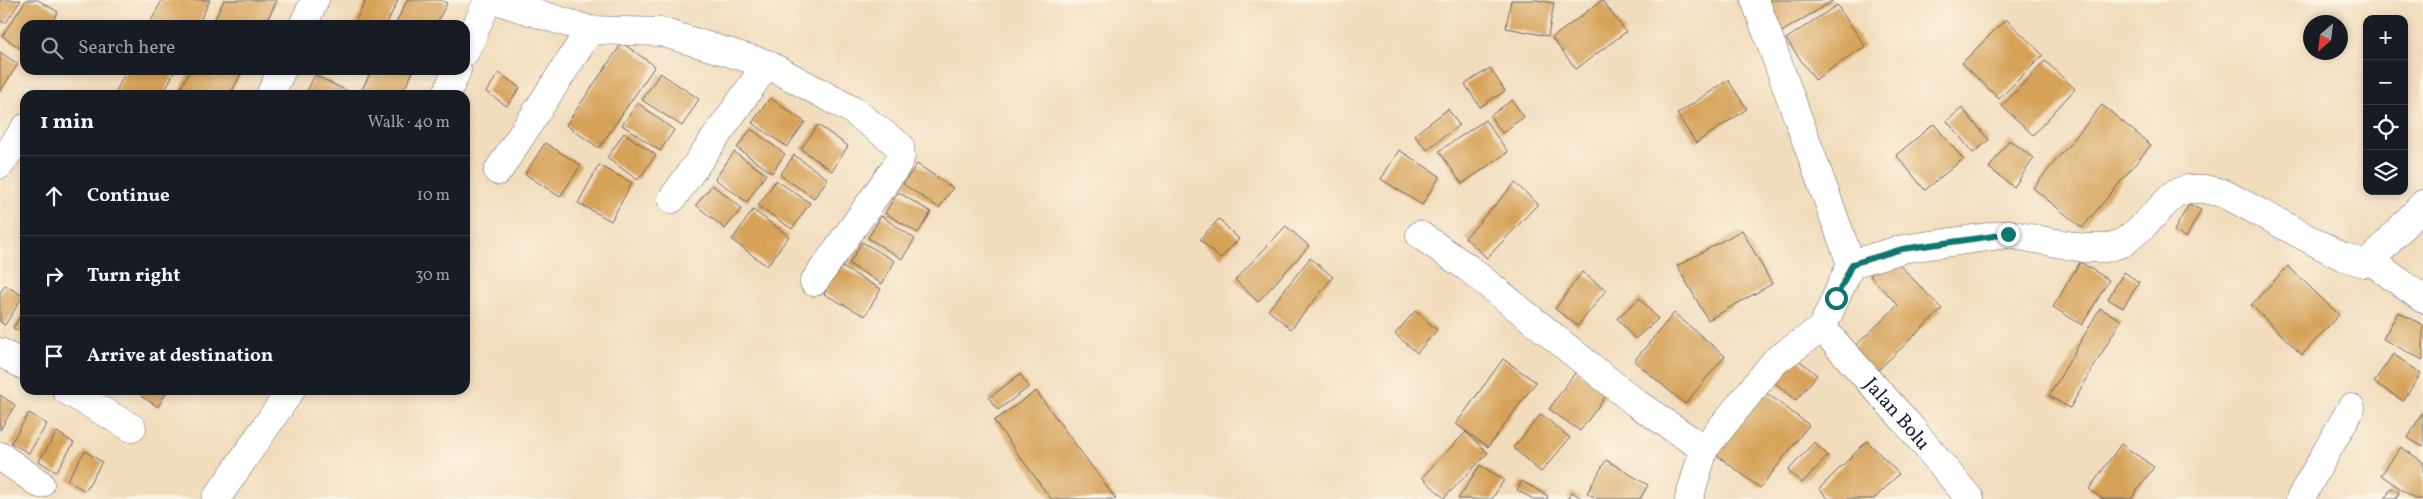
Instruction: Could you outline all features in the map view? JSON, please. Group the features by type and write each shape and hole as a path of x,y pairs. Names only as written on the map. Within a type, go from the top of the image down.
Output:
{"street":[{"path":"305,20 315,0"},
{"path":"470,41 488,0"},
{"path":"495,0 590,30 661,32 767,64 852,110 900,146 901,157 895,168 814,282"},
{"path":"1689,499 1704,449 1775,361 1822,328 1852,264 1756,0"},
{"path":"498,171 590,30"},
{"path":"672,199 767,64"},
{"path":"272,90 280,75"},
{"path":"448,90 455,75"},
{"path":"0,165 20,135"},
{"path":"1852,264 1902,249 2008,234 2083,248 2105,248 2123,243 2142,227 2175,193 2188,189 2204,189 2223,193 2341,256 2364,263 2371,261 2423,204"},
{"path":"1420,235 1468,268 1636,403 1704,449"},
{"path":"2371,261 2423,299"},
{"name":"Jalan Bolu","path":"1822,328 1906,422 1970,499"},
{"path":"0,352 20,363"},
{"path":"75,395 132,428"},
{"path":"216,499 288,395"},
{"path":"2300,499 2351,408"},
{"path":"0,456 40,484"}],"building":[{"path":"0,0 21,0 5,24 0,20"},
{"path":"26,0 38,0 58,12 53,20 20,20 20,48 2,36"},
{"path":"162,0 210,0 200,20 152,20"},
{"path":"224,0 277,0 267,20 214,20"},
{"path":"366,0 398,0 388,20 356,20"},
{"path":"407,0 440,0 447,3 438,20 397,20"},
{"path":"1511,0 1537,0 1554,3 1548,36 1506,28"},
{"path":"1602,0 1626,32 1576,69 1552,38"},
{"path":"1766,0 1834,0 1780,33"},
{"path":"1837,5 1865,46 1815,80 1786,39"},
{"path":"2006,19 2043,55 1999,99 1962,63"},
{"path":"622,43 655,66 599,148 566,125"},
{"path":"0,52 18,64 0,92"},
{"path":"2045,61 2075,89 2033,135 2002,106"},
{"path":"1490,68 1505,91 1480,107 1465,84"},
{"path":"499,73 520,88 507,106 486,92"},
{"path":"660,73 699,99 682,126 642,100"},
{"path":"124,75 173,75 165,90 117,90"},
{"path":"187,75 240,75 233,90 180,90"},
{"path":"315,75 345,90 308,90"},
{"path":"369,75 411,75 404,90 362,90"},
{"path":"1728,80 1747,109 1696,143 1677,114"},
{"path":"770,98 805,122 787,147 752,123"},
{"path":"1512,100 1524,117 1502,133 1490,116"},
{"path":"638,103 674,130 660,151 622,125"},
{"path":"2102,105 2151,145 2082,228 2033,188"},
{"path":"1962,108 1989,140 1973,153 1947,121"},
{"path":"1448,109 1459,125 1427,150 1414,135"},
{"path":"1485,120 1508,152 1462,184 1439,151"},
{"path":"1934,124 1963,159 1925,190 1896,155"},
{"path":"818,125 848,146 832,171 801,149"},
{"path":"751,129 785,154 772,173 737,148"},
{"path":"624,133 656,155 638,180 607,158"},
{"path":"2009,140 2034,158 2014,187 1989,168"},
{"path":"545,143 581,165 560,197 525,174"},
{"path":"1399,150 1440,176 1422,205 1381,179"},
{"path":"734,152 766,174 747,202 715,179"},
{"path":"794,155 828,179 814,198 780,175"},
{"path":"917,164 953,188 939,208 903,184"},
{"path":"599,165 632,183 611,221 578,203"},
{"path":"776,180 810,203 792,229 758,206"},
{"path":"1515,183 1538,204 1487,258 1465,238"},
{"path":"712,185 742,208 725,229 696,205"},
{"path":"898,192 931,212 918,233 885,213"},
{"path":"2189,204 2201,210 2186,238 2174,231"},
{"path":"753,210 789,236 767,266 732,240"},
{"path":"881,216 915,239 902,259 868,238"},
{"path":"1219,219 1239,239 1220,259 1200,239"},
{"path":"1286,226 1309,246 1258,302 1235,280"},
{"path":"1742,230 1772,284 1708,320 1677,266"},
{"path":"862,242 895,261 882,284 849,264"},
{"path":"1891,256 1942,309 1874,374 1851,350 1898,305 1870,276"},
{"path":"1310,258 1333,277 1291,329 1268,310"},
{"path":"2080,262 2109,280 2082,325 2053,307"},
{"path":"840,266 881,289 865,316 824,294"},
{"path":"2288,266 2339,315 2302,355 2251,305"},
{"path":"1582,272 1606,290 1578,326 1555,309"},
{"path":"2124,272 2139,282 2123,308 2108,299"},
{"path":"5,285 20,294 20,301 5,325 0,322 0,293"},
{"path":"1640,298 1658,319 1635,339 1617,318"},
{"path":"2100,308 2121,320 2070,408 2049,396"},
{"path":"1415,311 1437,330 1417,353 1395,334"},
{"path":"2398,312 2423,325 2423,360 2383,339"},
{"path":"1674,313 1725,356 1685,404 1634,361"},
{"path":"20,317 20,332 13,328"},
{"path":"2393,354 2421,373 2403,401 2374,382"},
{"path":"1795,357 1817,375 1796,400 1774,382"},
{"path":"1503,359 1536,382 1488,447 1456,424"},
{"path":"1577,370 1609,392 1580,431 1549,409"},
{"path":"1020,374 1029,387 998,410 989,398"},
{"path":"1761,389 1809,425 1760,488 1713,452"},
{"path":"1036,391 1116,499 1051,499 994,421"},
{"path":"0,395 15,405 0,430"},
{"path":"142,395 165,395 158,407"},
{"path":"2423,411 2423,447 2408,438"},
{"path":"29,413 47,424 29,453 11,443"},
{"path":"1541,414 1570,438 1541,472 1513,448"},
{"path":"57,432 74,443 56,472 39,461"},
{"path":"1466,432 1488,453 1444,498 1422,477"},
{"path":"1867,441 1899,474 1874,499 1829,499 1819,489"},
{"path":"1814,442 1828,456 1802,483 1788,471"},
{"path":"2121,444 2154,467 2131,499 2103,499 2089,489"},
{"path":"2401,447 2423,462 2423,499 2415,499 2381,475"},
{"path":"85,451 102,462 85,491 67,480"},
{"path":"1606,460 1648,485 1640,499 1598,499 1587,493"},
{"path":"1480,465 1504,480 1492,499 1458,499"},
{"path":"1522,481 1548,496 1547,499 1533,499 1517,490"},
{"path":"2391,488 2399,492 2396,499 2385,499"},
{"path":"1572,492 1583,499 1567,499"}],"route":[{"path":"1836,298 1852,264 1902,249 2008,234"}]}
